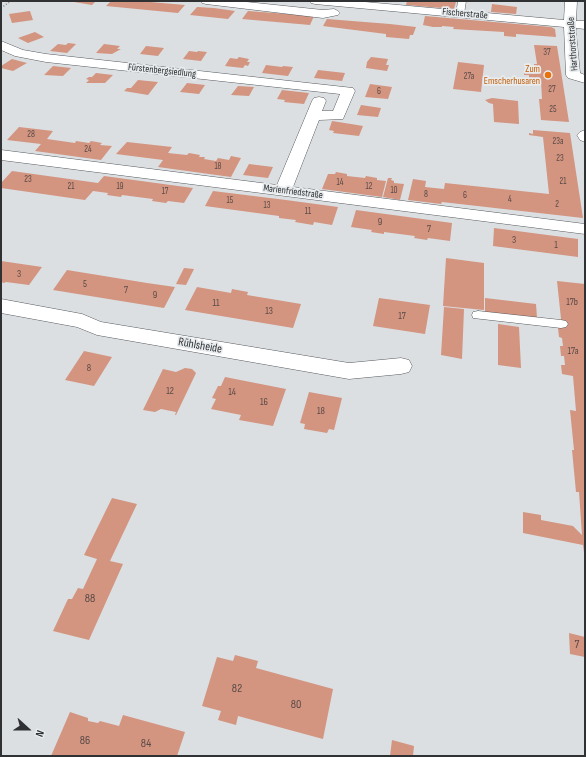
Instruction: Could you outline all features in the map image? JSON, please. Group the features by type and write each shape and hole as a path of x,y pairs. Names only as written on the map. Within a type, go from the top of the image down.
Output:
{"street":[{"path":"206,1 248,3 323,14 332,14 339,11 345,4"},
{"name":"Fischerstraße","path":"315,1 585,25"},
{"name":"Harthorststraße","path":"571,1 570,24 573,75 585,79"},
{"name":"Fürstenbergsiedlung","path":"1,44 20,53 46,58 348,91 338,116 314,115"},
{"path":"283,191 324,89"},
{"name":"Marienfriedstraße","path":"4,159 283,191 585,229"},
{"name":"Rühlsheide","path":"1,306 82,321 98,328 114,331 348,371 402,366"}],"lane":[{"path":"460,14 462,1"},
{"path":"478,315 561,324"}],"path":[{"path":"1,8 11,1"}],"building":[{"path":"68,1 96,1 92,5"},
{"path":"111,1 139,1 185,5 178,13 106,6"},
{"path":"407,1 456,2 454,9 406,5"},
{"path":"492,4 517,7 516,14 491,12"},
{"path":"197,7 235,11 228,19 190,15"},
{"path":"30,11 33,20 12,23 9,14"},
{"path":"248,11 314,16 310,25 242,19"},
{"path":"425,16 551,27 555,29 556,37 516,34 516,37 504,36 504,32 453,29 454,27 442,26 433,27 423,25"},
{"path":"327,19 416,27 413,35 410,35 409,39 386,37 386,34 323,26"},
{"path":"35,32 44,37 28,43 18,38"},
{"path":"68,43 76,44 67,53 50,51 58,44 66,45"},
{"path":"104,44 120,46 117,49 121,49 112,54 96,53"},
{"path":"534,45 557,46 569,122 541,120 539,99 542,99 541,81 529,80 529,75 524,75 524,73 528,72 528,68 534,68 534,64 537,64"},
{"path":"146,46 164,48 158,56 140,54"},
{"path":"189,51 207,52 201,61 183,59"},
{"path":"239,57 249,59 247,62 250,62 248,66 245,65 243,68 225,66 230,58 237,59"},
{"path":"371,57 388,59 386,65 389,65 387,71 366,68 367,62"},
{"path":"12,59 27,63 13,71 1,68 1,66"},
{"path":"458,62 484,65 481,92 453,89"},
{"path":"266,65 293,67 288,76 262,73"},
{"path":"53,66 71,68 63,76 44,75"},
{"path":"318,70 345,73 342,81 314,78"},
{"path":"96,73 113,75 105,83 86,83 89,80 86,79 92,77"},
{"path":"138,80 158,82 148,95 124,91 127,88 131,88"},
{"path":"187,83 205,85 199,94 180,92"},
{"path":"370,84 392,87 388,99 365,97"},
{"path":"238,86 254,87 249,96 231,95"},
{"path":"282,90 309,93 304,104 284,102 285,100 277,99"},
{"path":"492,98 518,101 519,124 494,122 493,104 485,100"},
{"path":"361,105 381,108 378,117 357,115"},
{"path":"332,121 363,126 359,136 333,133 334,131 329,130"},
{"path":"19,127 53,131 47,139 75,143 76,141 89,143 91,141 102,143 100,145 112,146 101,160 35,151 41,144 7,140"},
{"path":"533,130 570,133 583,218 442,202 441,204 408,200 413,179 426,181 425,187 444,189 445,183 549,194 543,137 529,135 529,133 533,134"},
{"path":"127,142 172,147 168,153 187,155 189,153 200,155 199,157 205,157 204,159 216,161 218,158 229,160 231,156 241,158 231,177 158,167 163,160 116,154"},
{"path":"249,164 273,167 268,178 243,175"},
{"path":"12,171 98,183 104,176 193,188 184,203 168,201 166,203 152,201 153,199 122,195 121,197 93,191 85,200 1,188 1,183"},
{"path":"336,172 347,174 347,176 365,178 366,176 377,178 377,180 386,181 382,197 322,189 328,174 335,174"},
{"path":"388,178 392,178 391,180 394,181 394,183 404,184 400,200 383,197"},
{"path":"213,191 338,207 332,225 314,222 313,225 295,222 296,220 279,218 279,216 205,206"},
{"path":"356,210 452,223 450,241 428,238 427,240 414,238 415,236 384,232 384,234 371,232 372,230 351,227"},
{"path":"494,228 578,239 578,257 493,246"},
{"path":"446,258 484,263 484,310 443,306"},
{"path":"1,261 42,267 29,285 4,283 1,282"},
{"path":"184,268 194,269 186,285 176,284"},
{"path":"67,270 175,287 164,308 53,290"},
{"path":"557,281 585,284 585,560 583,545 523,533 523,512 541,515 541,520 573,526 582,535 579,492 576,492 572,450 574,450 570,410 576,411 573,376 562,374 561,365 565,365 564,356 561,356 560,346 563,346 562,338 559,337 558,328 562,328"},
{"path":"197,287 231,293 232,289 248,292 247,295 301,304 293,328 185,310"},
{"path":"379,298 430,305 425,334 373,326"},
{"path":"485,298 536,304 537,318 485,312"},
{"path":"444,307 464,309 462,359 441,355"},
{"path":"498,324 519,327 521,368 498,365"},
{"path":"84,351 112,357 94,386 65,380"},
{"path":"185,368 192,369 196,373 176,415 176,412 161,409 155,412 143,410 163,369 176,372"},
{"path":"225,377 286,389 273,426 239,420 241,415 211,409 216,399 212,398 218,386 221,386"},
{"path":"309,392 342,398 334,430 329,429 327,433 304,429 305,424 300,423"},
{"path":"112,498 137,504 110,561 123,564 89,640 53,631 68,599 72,599 78,588 83,589 97,559 84,555"},
{"path":"569,633 585,637 585,657 570,654"},
{"path":"235,655 258,661 256,668 333,689 323,739 238,716 236,725 218,720 221,711 202,706 217,657 233,661"},
{"path":"70,712 88,718 88,721 98,723 100,721 119,726 123,715 185,732 177,756 51,756"},
{"path":"392,740 414,746 413,756 390,756"}],"place":[{"name":"Zum Emscherhusaren","path":"548,75"}]}
